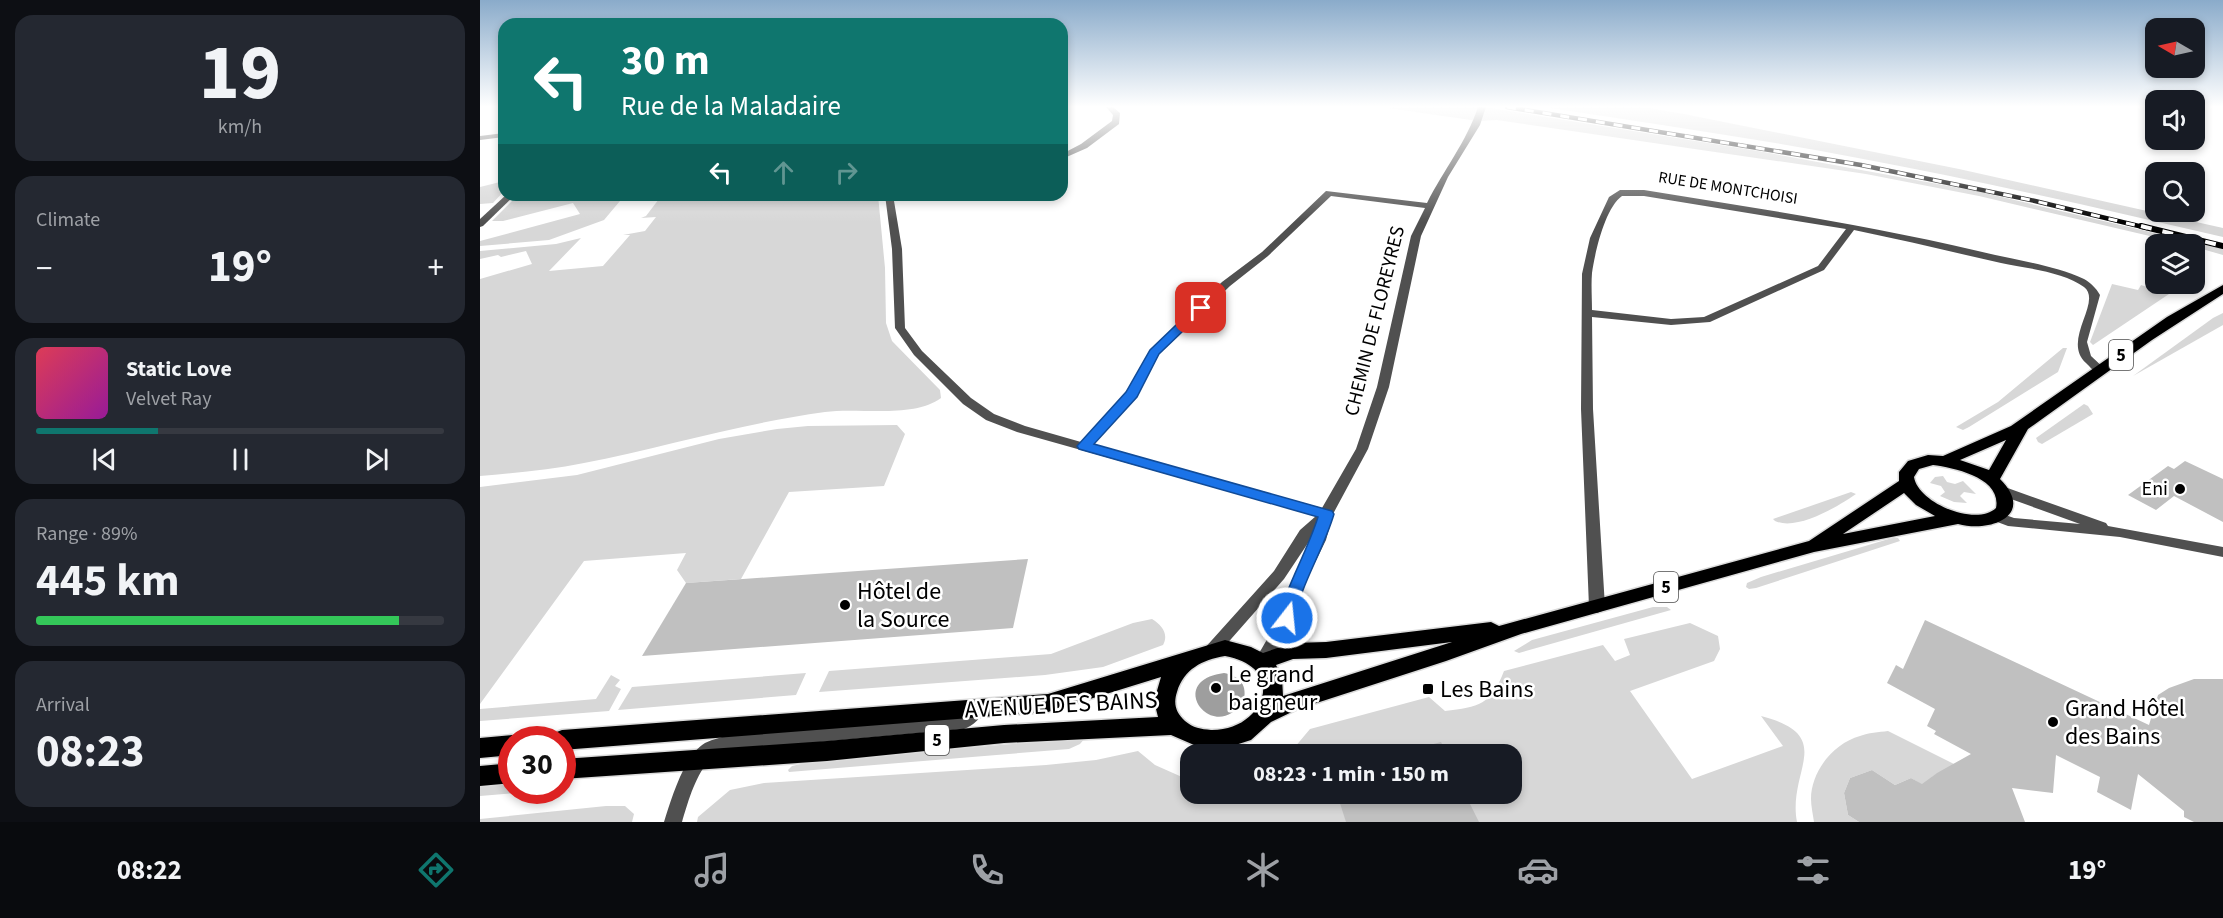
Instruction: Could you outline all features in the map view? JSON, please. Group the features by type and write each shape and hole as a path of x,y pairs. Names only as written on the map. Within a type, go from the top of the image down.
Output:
{"main road":[{"name":"5","path":"1946,461 1974,446 2022,427 2100,370 2205,298 2223,289"},
{"name":"5","path":"1996,486 2022,427"},
{"path":"1933,460 1946,461 1970,468 1996,486 2006,501 2004,510 1998,517 1980,520 1958,518 1926,504 1914,494 1907,483 1908,469 1914,464 1933,460"},
{"name":"5","path":"1814,546 1907,483"},
{"name":"5","path":"1265,715 1292,702 1363,681 1518,627 1814,546 1958,518"},
{"name":"5","path":"1262,662 1292,651 1326,650 1518,627"},
{"path":"1211,650 1239,650 1251,654 1268,670 1274,692 1265,715 1254,727 1239,736 1221,741 1203,740 1186,735 1174,726 1167,714 1164,700 1166,686 1184,662 1211,650"},
{"name":"AVENUE DES BAINS","path":"576,739 979,707 1048,704 1184,662"},
{"name":"AVENUE DES BAINS","path":"576,768 827,751 1004,734 1174,726"},
{"path":"480,748 498,746"},
{"path":"480,776 498,774"}],"street":[{"path":"1068,154 1085,145"},
{"name":"CHEMIN DE FLOREYRES","path":"1262,662 1287,618 1294,591 1319,540 1326,514 1362,449 1383,387 1416,236 1444,177 1464,145"},
{"name":"RUE DE MONTCHOISI","path":"1597,607 1587,409 1587,274 1593,243 1612,199 1620,192 1655,194 1851,228 1950,248 2081,282 2089,286 2096,298 2082,342 2083,349 2086,357 2100,370"},
{"path":"1084,446 1132,394 1154,352 1226,284 1265,254 1329,193 1429,206"},
{"path":"480,224 505,201"},
{"path":"890,201 897,249 900,328 918,353 967,401 990,417 1021,429 1326,514"},
{"path":"1587,313 1671,322 1706,320 1821,268 1851,228"},
{"path":"1996,486 2120,532"},
{"name":"CHEMIN DE FLOREYRES","path":"1211,650 1279,575 1305,534 1326,514"},
{"path":"1998,517 2013,523 2120,532 2223,552"},
{"name":"AVENUE DES BAINS","path":"701,759 710,750 732,741 964,722 979,707"},
{"path":"673,822 681,798 701,759"}],"shaded area":[{"path":"1670,145 1723,145 1758,151 1976,191 2159,234 2145,235 1979,196 1866,174"},
{"path":"1788,145 1841,145 1959,169 2145,211 2145,219 1996,186"},
{"path":"498,182 498,198 493,203 480,204 480,187"},
{"path":"512,201 620,201 604,220 549,240 480,246 480,241 580,214 573,203 503,221 492,221"},
{"path":"657,201 879,201 885,268 886,323 892,341 940,390 941,398 916,408 901,410 838,411 794,417 614,457 532,471 480,476 480,279 532,264 526,251 480,259 480,251 556,244 581,238 549,271 603,266 630,235 623,235 645,231 656,217 641,218 646,216"},
{"path":"2157,222 2196,222 2223,228 2223,237"},
{"path":"2205,245 2223,249 2223,255 2205,250"},
{"path":"2112,284 2138,290 2141,285 2145,286 2145,294 2169,294 2093,345 2090,342"},
{"path":"2223,313 2223,325 2133,376 2213,318"},
{"path":"2063,348 2067,348 2058,372 1969,427 1963,430 1956,427 1998,402"},
{"path":"2084,404 2093,414 2042,444 2038,442 2036,438"},
{"path":"897,425 905,434 884,486 789,492 741,579 686,583 677,570 686,553 584,561 480,704 480,487 577,475 719,439 777,429 808,426"},
{"path":"1943,476 1947,482 1955,484 1963,481 1976,494 1964,492 1960,496 1967,503 1954,502 1940,496 1945,492 1941,486 1930,483 1935,477"},
{"path":"1851,492 1856,494 1817,516 1794,523 1784,523 1773,519"},
{"path":"1898,538 1900,541 1756,588 1746,587 1747,583 1761,577"},
{"path":"1653,607 1667,607 1671,610 1519,653 1514,651 1532,640"},
{"path":"1152,619 1164,630 1163,645 1103,667 1045,675 819,692 829,671 1051,654 1133,623"},
{"path":"1690,623 1718,636 1720,649 1714,661 1630,691 1692,779 1783,746 1761,716 1784,724 1798,734 1804,745 1804,757 1796,803 1797,822 697,822 698,817 730,790 764,783 1046,765 1096,760 1138,751 1155,765 1180,776 1180,804 1522,804 1522,744 1297,744 1310,729 1429,697 1445,711 1475,706 1489,698 1504,671 1603,645 1615,661 1630,655 1624,639"},
{"path":"806,673 796,695 618,710 632,687"},
{"path":"1224,673 1240,681 1245,693 1244,699 1233,712 1220,717 1209,714 1200,707 1196,698 1197,687 1206,678"},
{"path":"611,675 620,680 615,686 621,689 609,711 480,721 480,709 596,699"},
{"path":"1888,731 1954,764 1932,777 1931,790 1911,778 1895,785 1872,770 1850,778 1844,793 1848,815 1859,822 1814,822 1812,789 1815,778 1826,760 1841,745 1850,740 1866,734"},
{"path":"1085,738 1080,744 1069,749 789,772 788,770 792,766 818,760"},
{"path":"498,781 498,795 480,796 480,782"},
{"path":"625,806 634,814 632,822 480,822 480,819"}],"building":[{"name":"Eni","path":"2185,461 2223,479 2223,522 2174,496 2156,510 2128,495 2168,466 2174,469"},
{"name":"Hôtel de la Source","path":"1028,559 1013,628 642,656 686,583"},
{"name":"Grand Hôtel des Bains","path":"1925,620 2149,725 2158,695 2169,688 2194,679 2223,679 2223,822 2194,822 2184,817 2184,811 2138,774 2131,810 2097,792 2100,777 2056,755 2053,793 2012,788 2025,822 1859,822 1848,815 1844,793 1850,778 1872,770 1895,785 1911,778 1922,784 1971,754 1934,734 1936,731 1927,726 1935,709 1887,683 1896,665 1903,669"},
{"path":"1340,804 1470,804 1479,822 1346,822"}],"railway":[{"path":"1741,145 1861,165 2035,201 2147,228"},
{"path":"2141,226 2223,246"}],"place":[{"name":"Eni","path":"2180,489"},
{"name":"Hôtel de la Source","path":"845,605"},
{"name":"Le grand baigneur","path":"1216,688"},
{"name":"Les Bains","path":"1428,689"},
{"name":"Grand Hôtel des Bains","path":"2053,722"}],"route":[{"path":"1201,308 1154,352 1132,394 1084,446 1326,514 1319,540 1294,591 1287,618"}]}
